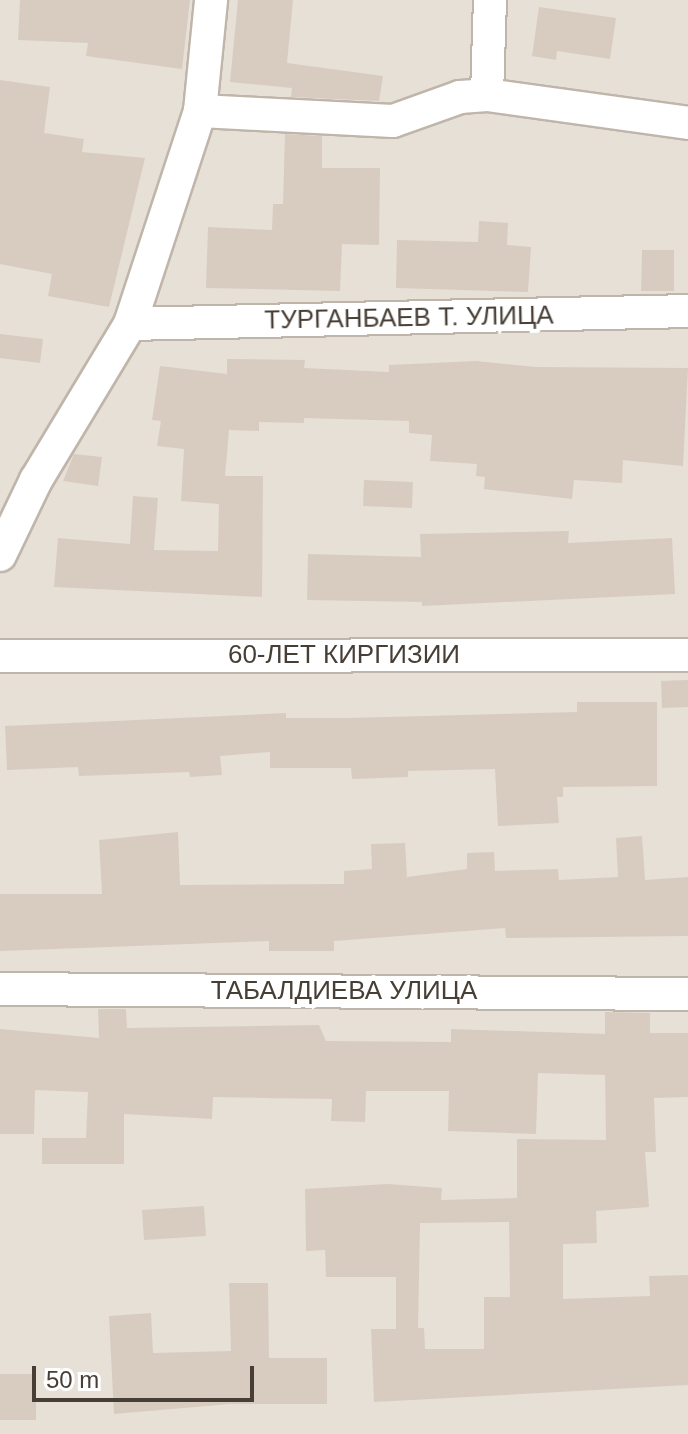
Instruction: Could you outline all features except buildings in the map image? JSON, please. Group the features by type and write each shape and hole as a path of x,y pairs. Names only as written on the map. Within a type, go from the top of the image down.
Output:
{"street":[{"path":"0,555 36,480 130,324 200,111 211,0"},
{"path":"487,95 490,0"},
{"path":"200,111 393,121 460,97 487,95 688,123"},
{"name":"ТУРГАНБАЕВ Т. УЛИЦА","path":"130,324 688,311"},
{"name":"60-ЛЕТ КИРГИЗИИ","path":"0,656 688,655"},
{"name":"ТАБАЛДИЕВА УЛИЦА","path":"0,989 688,994"}],"shaded area":[{"path":"0,0 688,0 688,1434 0,1434"}]}
